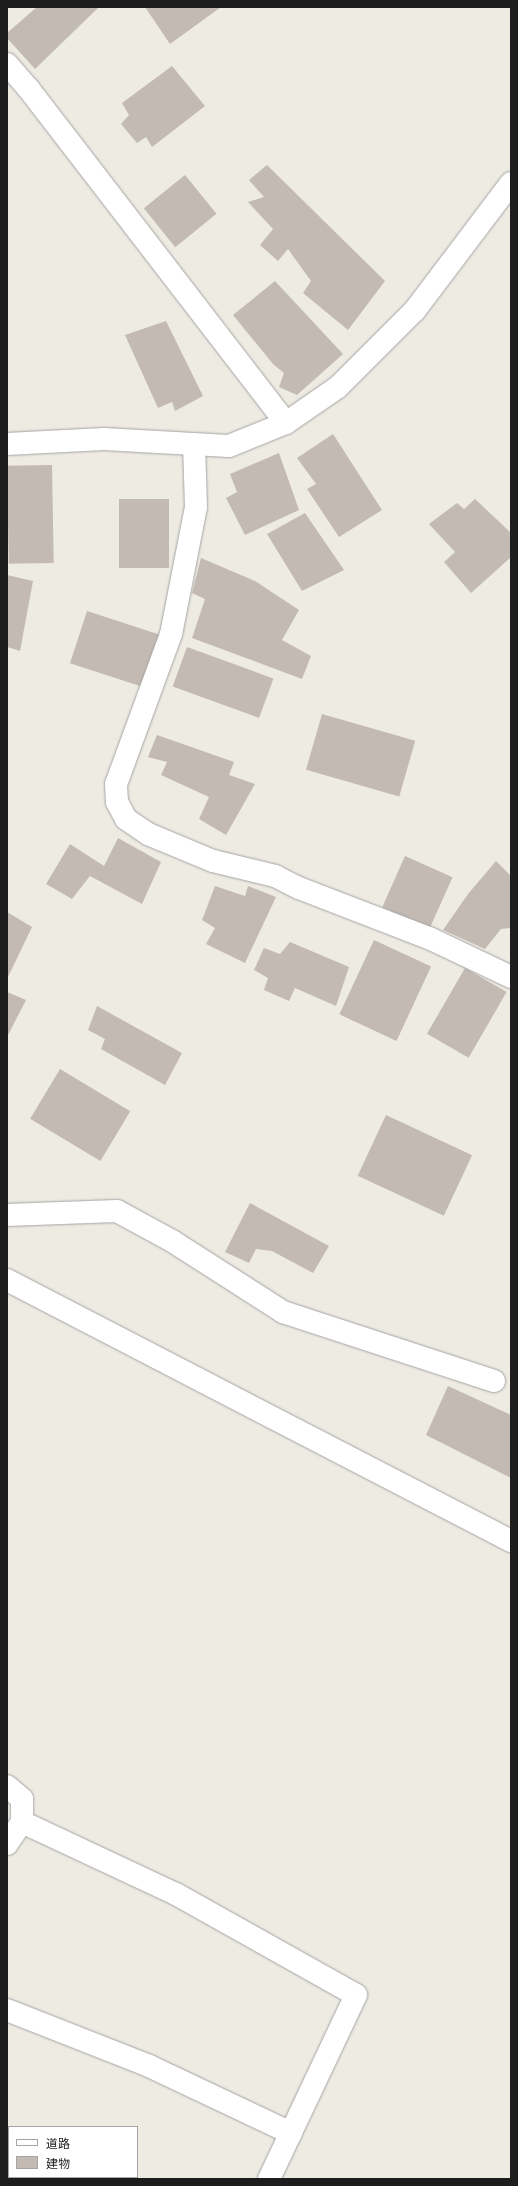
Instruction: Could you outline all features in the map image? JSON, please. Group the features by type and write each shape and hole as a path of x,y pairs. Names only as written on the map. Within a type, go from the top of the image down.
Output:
{"street":[{"path":"7,64 33,94 286,423"},
{"path":"7,444 104,439 229,446 286,423 338,387 415,310 511,183"},
{"path":"194,444 196,508 171,634 116,784 116,802 126,819 148,834 213,861 275,876 299,888 431,939 511,977"},
{"path":"7,1215 117,1211 172,1241 283,1312 494,1381"},
{"path":"7,1280 511,1541"},
{"path":"7,1786 22,1799 22,1822 7,1844"},
{"path":"22,1822 176,1894 356,1995 291,2133 272,2178"},
{"path":"7,2010 149,2066 291,2133"}],"building":[{"path":"37,7 99,7 35,69 7,38 7,33"},
{"path":"145,7 221,7 170,44"},
{"path":"172,66 205,106 152,147 146,137 137,143 121,124 129,115 122,103"},
{"path":"267,165 385,281 348,330 303,293 311,281 288,249 278,261 260,245 273,229 248,202 264,197 249,180"},
{"path":"185,175 216,214 175,247 144,208"},
{"path":"275,281 343,354 297,395 279,387 284,373 273,364 233,315"},
{"path":"166,321 203,396 175,411 172,402 158,408 125,335"},
{"path":"333,434 382,510 339,537 307,489 316,484 297,458"},
{"path":"279,453 299,510 245,535 226,498 237,492 230,474"},
{"path":"52,465 54,563 9,564 7,466"},
{"path":"119,499 169,499 169,568 119,568"},
{"path":"475,499 511,533 511,557 471,593 444,562 455,552 429,524 457,503 464,509"},
{"path":"305,513 344,570 302,591 267,534"},
{"path":"201,558 255,581 299,610 282,640 311,656 302,679 192,638 205,599 192,593"},
{"path":"7,575 33,581 20,651 7,647"},
{"path":"87,611 163,636 146,688 70,663"},
{"path":"187,647 273,678 259,718 173,686"},
{"path":"322,714 415,741 399,796 306,770"},
{"path":"157,735 234,762 229,775 255,784 226,835 199,819 209,797 161,775 167,762 148,757"},
{"path":"118,838 161,862 142,904 90,876 72,899 46,884 70,844 104,866"},
{"path":"405,856 453,877 430,928 382,907"},
{"path":"496,861 511,876 511,928 501,929 485,949 443,930 468,894"},
{"path":"215,886 245,896 248,886 276,897 245,963 206,944 215,928 202,920"},
{"path":"7,912 32,927 7,979"},
{"path":"374,940 431,967 396,1041 339,1014"},
{"path":"290,942 349,967 336,1006 295,988 289,1001 264,990 268,978 254,970 264,948 280,954"},
{"path":"465,968 507,992 469,1058 427,1034"},
{"path":"7,992 26,1000 7,1037"},
{"path":"97,1006 182,1053 165,1085 101,1049 105,1039 88,1030"},
{"path":"60,1069 130,1111 100,1161 30,1119"},
{"path":"386,1115 472,1155 444,1216 358,1176"},
{"path":"250,1203 329,1246 313,1273 272,1251 256,1249 249,1263 225,1252"},
{"path":"448,1386 511,1415 511,1478 426,1435"}]}
